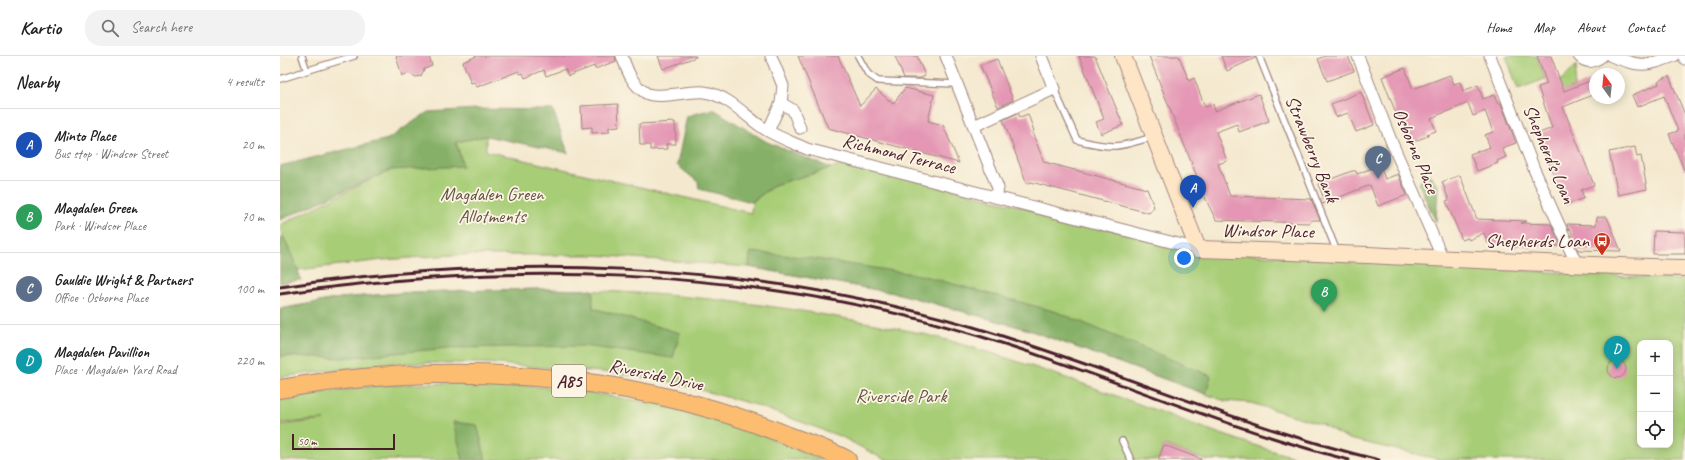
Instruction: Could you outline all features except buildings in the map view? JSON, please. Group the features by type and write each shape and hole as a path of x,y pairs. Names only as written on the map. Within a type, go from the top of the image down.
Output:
{"main road":[{"name":"Riverside Drive","path":"280,389 378,377 442,374 502,374 590,383 649,393 703,406 767,427 847,460"}],"street":[{"name":"Richmond Terrace","path":"622,56 628,73 635,84 647,94 668,95 703,92 729,101 768,131 807,148 1198,249"},
{"path":"768,131 781,103 783,86 771,56"},
{"path":"946,56 998,188 996,197"},
{"path":"974,126 1054,89 1040,56"},
{"path":"1123,56 1198,249"},
{"name":"Osborne Place","path":"1358,56 1392,143 1443,259"},
{"name":"Shepherd's Loan","path":"1490,56 1534,169 1577,265"},
{"path":"1579,56 1586,62 1592,62 1602,56"},
{"path":"1610,56 1640,65 1648,65 1674,56"},
{"path":"781,103 793,110 800,128"},
{"name":"Windsor Place","path":"1198,249 1337,252 1443,259 1685,268"}],"lane":[{"path":"302,56 307,71"},
{"path":"280,79 354,56"},
{"path":"858,56 868,74 878,81 956,84"},
{"name":"Strawberry Bank","path":"1259,56 1337,252"},
{"path":"1054,89 1077,140 1105,147 1123,147 1155,136"},
{"path":"1122,441 1131,460"}],"green space":[{"path":"1506,56 1537,56 1545,79 1518,89"},
{"path":"1577,65 1574,87 1563,92 1558,83"},
{"path":"477,109 553,110 568,153 486,136 456,142 463,166 390,170 280,220 280,166 388,139 428,112"},
{"path":"713,109 767,142 831,168 774,185 752,202 699,189 698,182 677,165 687,116"},
{"name":"Magdalen Green Allotments","path":"486,136 486,151 751,213 752,202 776,184 850,163 1195,251 1685,280 1685,460 1442,460 1349,439 1321,424 1251,403 1225,401 1026,329 900,294 749,267 595,255 451,255 383,260 298,270 280,229 280,225 390,170 462,163 456,142"},
{"path":"1427,172 1438,185 1436,222 1419,184"},
{"path":"280,237 284,238 301,280 280,283"},
{"path":"750,252 802,257 920,275 1057,312 1211,376 1206,394 1026,329 900,294 749,267"},
{"name":"Riverside Park","path":"541,289 657,294 810,312 878,324 953,342 1016,361 1231,437 1305,460 1205,460 1164,445 1158,460 885,460 842,437 752,404 671,382 615,373 484,363 395,363 280,377 280,309 341,298 413,292"},
{"path":"541,289 593,290 593,308 680,333 673,358 584,346 448,348 342,358 280,356 280,309 341,298 413,292"},
{"path":"489,382 580,391 658,404 763,435 823,460 280,460 280,425 324,420 280,423 280,398 381,385"},
{"path":"453,422 477,425 486,460 463,460"}],"railway":[{"path":"280,287 366,276 453,270 540,267 627,269 714,276 800,288 885,304 970,326 1072,359 1275,430 1379,460"},
{"path":"280,294 365,283 451,277 537,274 623,276 709,282 794,294 879,310 962,331 1059,362 1251,431 1349,460"}],"place":[{"name":"Gauldie Wright & Partners","path":"1378,179"},
{"name":"Minto Place","path":"1193,208"},
{"name":"Shepherds Loan","path":"1602,256"},
{"name":"Magdalen Green","path":"1324,312"},
{"name":"Magdalen Pavillion","path":"1617,369"}]}
